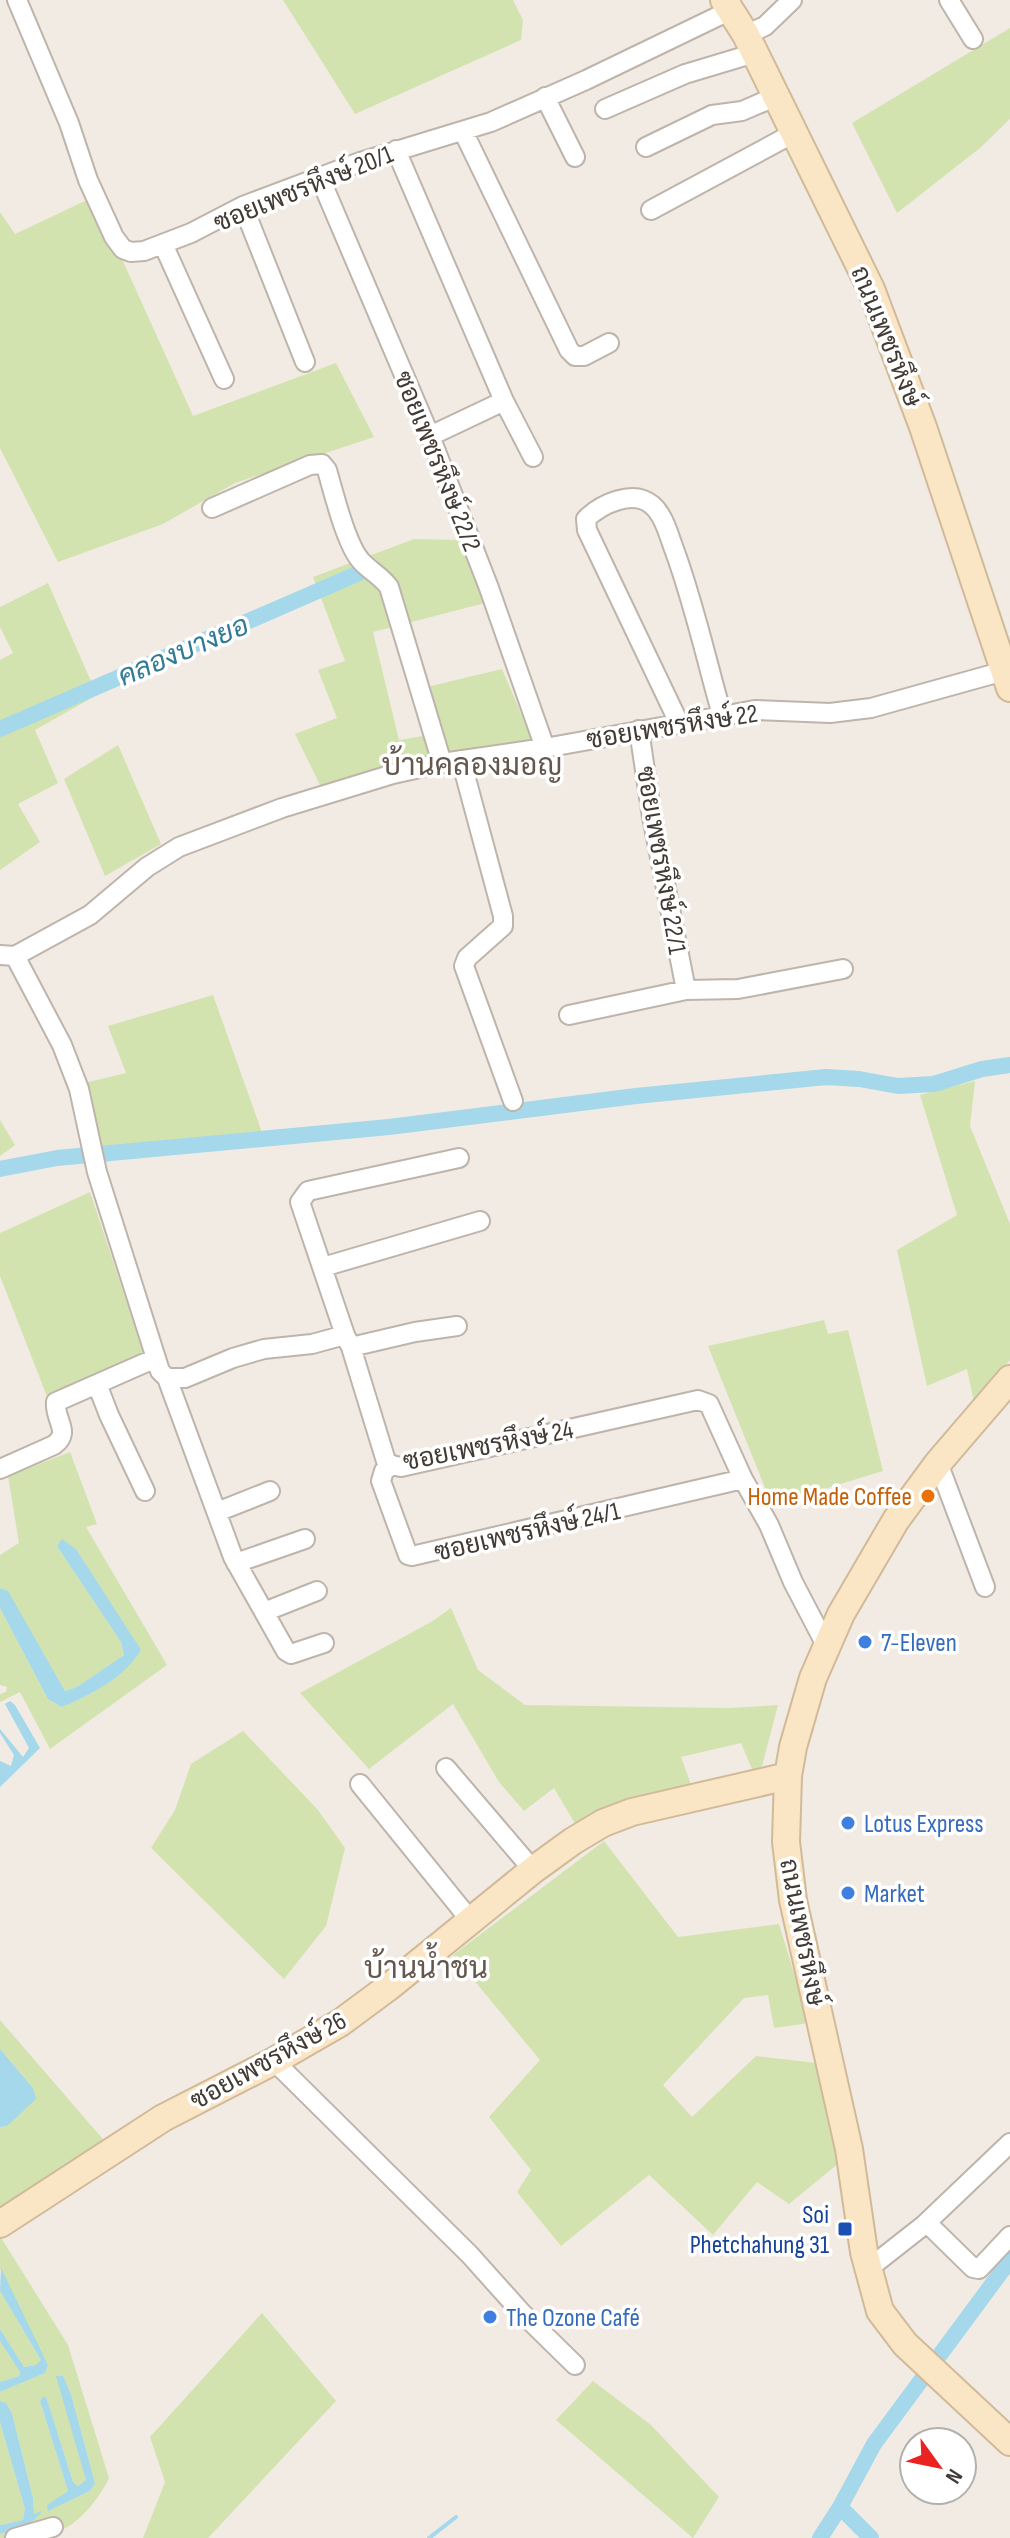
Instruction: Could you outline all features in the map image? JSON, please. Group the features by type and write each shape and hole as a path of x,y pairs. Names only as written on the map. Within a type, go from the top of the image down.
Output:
{"main road":[{"name":"ถนนเพชรหึงษ์","path":"727,5 777,96 883,320 923,427 1007,679"},
{"name":"ถนนเพชรหึงษ์","path":"1010,1379 938,1463 896,1520 841,1614 803,1707 788,1776 786,1842 793,1900 849,2149 868,2269 880,2311 905,2344 1010,2442"},
{"name":"ซอยเพชรหึงษ์ 26","path":"0,2224 163,2118 340,2023 533,1870 603,1823 632,1812 788,1776"}],"street":[{"name":"ซอยเพชรหึงษ์ 20/1","path":"17,0 69,123 88,180 114,237 123,249 131,252 163,244 243,206 396,150 491,122 586,80 727,5"},
{"path":"605,109 751,44 792,0"},
{"path":"949,0 973,39"},
{"path":"646,147 712,115 742,111 777,96"},
{"path":"545,97 575,157"},
{"path":"463,131 569,350 575,356 584,356 609,343"},
{"path":"651,210 794,133"},
{"path":"396,150 504,401 533,457"},
{"name":"ซอยเพชรหึงษ์ 22/2","path":"320,178 430,436 489,588 545,748"},
{"path":"243,206 305,362"},
{"path":"163,244 224,379"},
{"path":"430,436 504,401"},
{"path":"212,508 310,465 322,464 327,470 353,550 362,563 381,576 389,587 442,763"},
{"path":"679,723 587,530 586,519 613,502 630,498 654,506 667,529 690,593 722,715"},
{"name":"ซอยเพชรหึงษ์ 22","path":"8,956 90,915 147,867 179,847 335,790 442,763 545,748 722,715 755,710 851,711 1007,679"},
{"name":"ซอยเพชรหึงษ์ 22/1","path":"639,730 652,817 686,990"},
{"path":"461,760 503,916 503,926 467,958 464,966 513,1101"},
{"path":"8,956 62,1045 79,1089 97,1172 160,1371 167,1378 236,1563 286,1651 291,1654 324,1643"},
{"name":"ซอยเพชรหึงษ์ 22/1","path":"569,1015 686,990 738,989 843,969"},
{"name":"ซอยเพชรหึงษ์ 24","path":"459,1158 308,1191 300,1202 386,1461 401,1467 698,1400 709,1404 827,1647"},
{"path":"323,1267 480,1221"},
{"path":"167,1378 185,1378 264,1349 457,1326"},
{"path":"0,1469 61,1440 64,1432 54,1407 56,1402 156,1358"},
{"path":"97,1384 145,1491"},
{"path":"938,1463 985,1587"},
{"name":"ซอยเพชรหึงษ์ 24/1","path":"392,1465 384,1471 381,1481 408,1555 412,1556 743,1479"},
{"path":"217,1512 270,1491"},
{"path":"236,1563 305,1539"},
{"path":"264,1612 317,1591"},
{"path":"446,1768 533,1870"},
{"path":"360,1784 471,1921"},
{"path":"274,2061 470,2255 522,2313 575,2365"},
{"path":"868,2269 927,2223 1010,2143"},
{"path":"927,2223 973,2268 979,2269 1010,2236"},
{"path":"27,2536 53,2527"}],"green space":[{"path":"283,0 513,0 523,20 521,40 355,114"},
{"path":"1010,28 1010,119 980,148 897,213 852,123"},
{"path":"87,200 122,259 193,416 336,363 374,437 235,483 163,524 58,562 0,448 0,212 15,234"},
{"path":"414,539 461,540 485,603 373,632 399,740 429,735 417,694 431,686 502,669 534,744 388,769 320,785 295,734 337,718 318,670 345,661 313,577"},
{"path":"48,583 97,695 35,730 58,783 18,804 40,842 0,870 0,660 13,653 0,627 0,607"},
{"path":"118,745 161,844 105,876 64,779"},
{"path":"213,995 264,1138 260,1144 101,1157 84,1083 126,1073 108,1026"},
{"path":"975,1081 970,1126 1010,1224 1010,1360 974,1402 967,1369 927,1386 897,1250 957,1215 920,1095"},
{"path":"0,1120 15,1145 0,1156"},
{"path":"90,1192 144,1354 48,1399 0,1276 0,1233"},
{"path":"824,1320 828,1334 848,1330 883,1471 772,1505 708,1346"},
{"path":"70,1452 97,1524 86,1527 167,1665 50,1749 20,1692 0,1702 0,1694 6,1692 7,1687 0,1685 0,1608 48,1699 62,1707 116,1677 140,1650 76,1549 63,1540 57,1546 121,1642 124,1655 77,1687 65,1691 8,1592 0,1588 0,1555 19,1543 8,1476"},
{"path":"451,1608 478,1670 525,1705 730,1708 778,1705 761,1770 752,1769 741,1743 681,1757 692,1787 577,1827 554,1788 524,1811 499,1782 453,1704 369,1769 300,1693"},
{"path":"243,1731 318,1810 345,1848 326,1926 284,1979 151,1848 175,1810 191,1764"},
{"path":"604,1841 678,1937 779,1924 809,2023 774,2028 768,1995 744,1998 663,2085 692,2117 756,2056 817,2063 839,2163 789,2204 757,2182 713,2235 649,2175 561,2246 517,2192 531,2170 489,2117 540,2060 453,1955"},
{"path":"0,2020 108,2145 0,2218 0,2127 7,2126 33,2088 0,2049"},
{"path":"0,2236 68,2345 109,2478 92,2505 75,2522 62,2530 35,2536 0,2538 0,2534 20,2528 40,2512 34,2514 33,2498 12,2413 6,2403 0,2401 0,2392 45,2373 48,2365 0,2269","holes":["62,2376 71,2394 95,2483 90,2491 49,2510 48,2505 68,2491 40,2401 44,2397 73,2482 78,2486 86,2480"]},
{"path":"0,2291 41,2360 37,2365 24,2367 0,2329"},
{"path":"262,2313 336,2401 208,2538 143,2538 165,2482 150,2437"},
{"path":"0,2341 20,2372 19,2376 0,2382"},
{"path":"593,2381 651,2425 719,2497 693,2538 556,2420"},
{"path":"0,2422 25,2509 23,2520 0,2525"}],"water":[{"path":"62,1539 76,1549 141,1650 116,1677 62,1707 48,1699 0,1608 0,1588 8,1591 65,1691 77,1687 124,1655 121,1642 57,1546"},
{"path":"10,1701 40,1748 0,1787 0,1761 11,1766 14,1755 0,1729 23,1757 29,1748 5,1704"},
{"path":"0,2049 33,2088 36,2099 7,2126 0,2127"},
{"path":"1,2268 48,2365 45,2373 0,2392 0,2382 19,2376 20,2372 0,2341 0,2329 24,2367 36,2365 41,2360 0,2291"},
{"path":"56,2376 63,2376 71,2394 95,2483 90,2491 48,2511 47,2505 68,2491 40,2401 44,2396 73,2482 78,2486 86,2480"},
{"path":"0,2401 6,2403 12,2413 33,2498 34,2514 42,2511 29,2523 0,2534 0,2525 23,2520 25,2509 0,2422"}],"waterway":[{"name":"คลองบางยอ","path":"0,729 366,570"},
{"path":"0,1169 57,1158 389,1127 636,1096 826,1077 898,1086 934,1084 982,1069 1010,1065"},
{"path":"820,2538 874,2444 1010,2260"},
{"path":"840,2507 871,2538"},
{"path":"429,2538 456,2517"}],"place":[{"name":"Home Made Coffee","path":"928,1496"},
{"name":"7-Eleven","path":"865,1642"},
{"name":"Lotus Express","path":"848,1823"},
{"name":"Market","path":"848,1893"},
{"name":"Soi Phetchahung 31","path":"845,2229"},
{"name":"The Ozone Café","path":"490,2317"}],"district":[{"name":"บ้านคลองมอญ","path":"472,765"},
{"name":"บ้านน้ำชน","path":"426,1968"}]}
